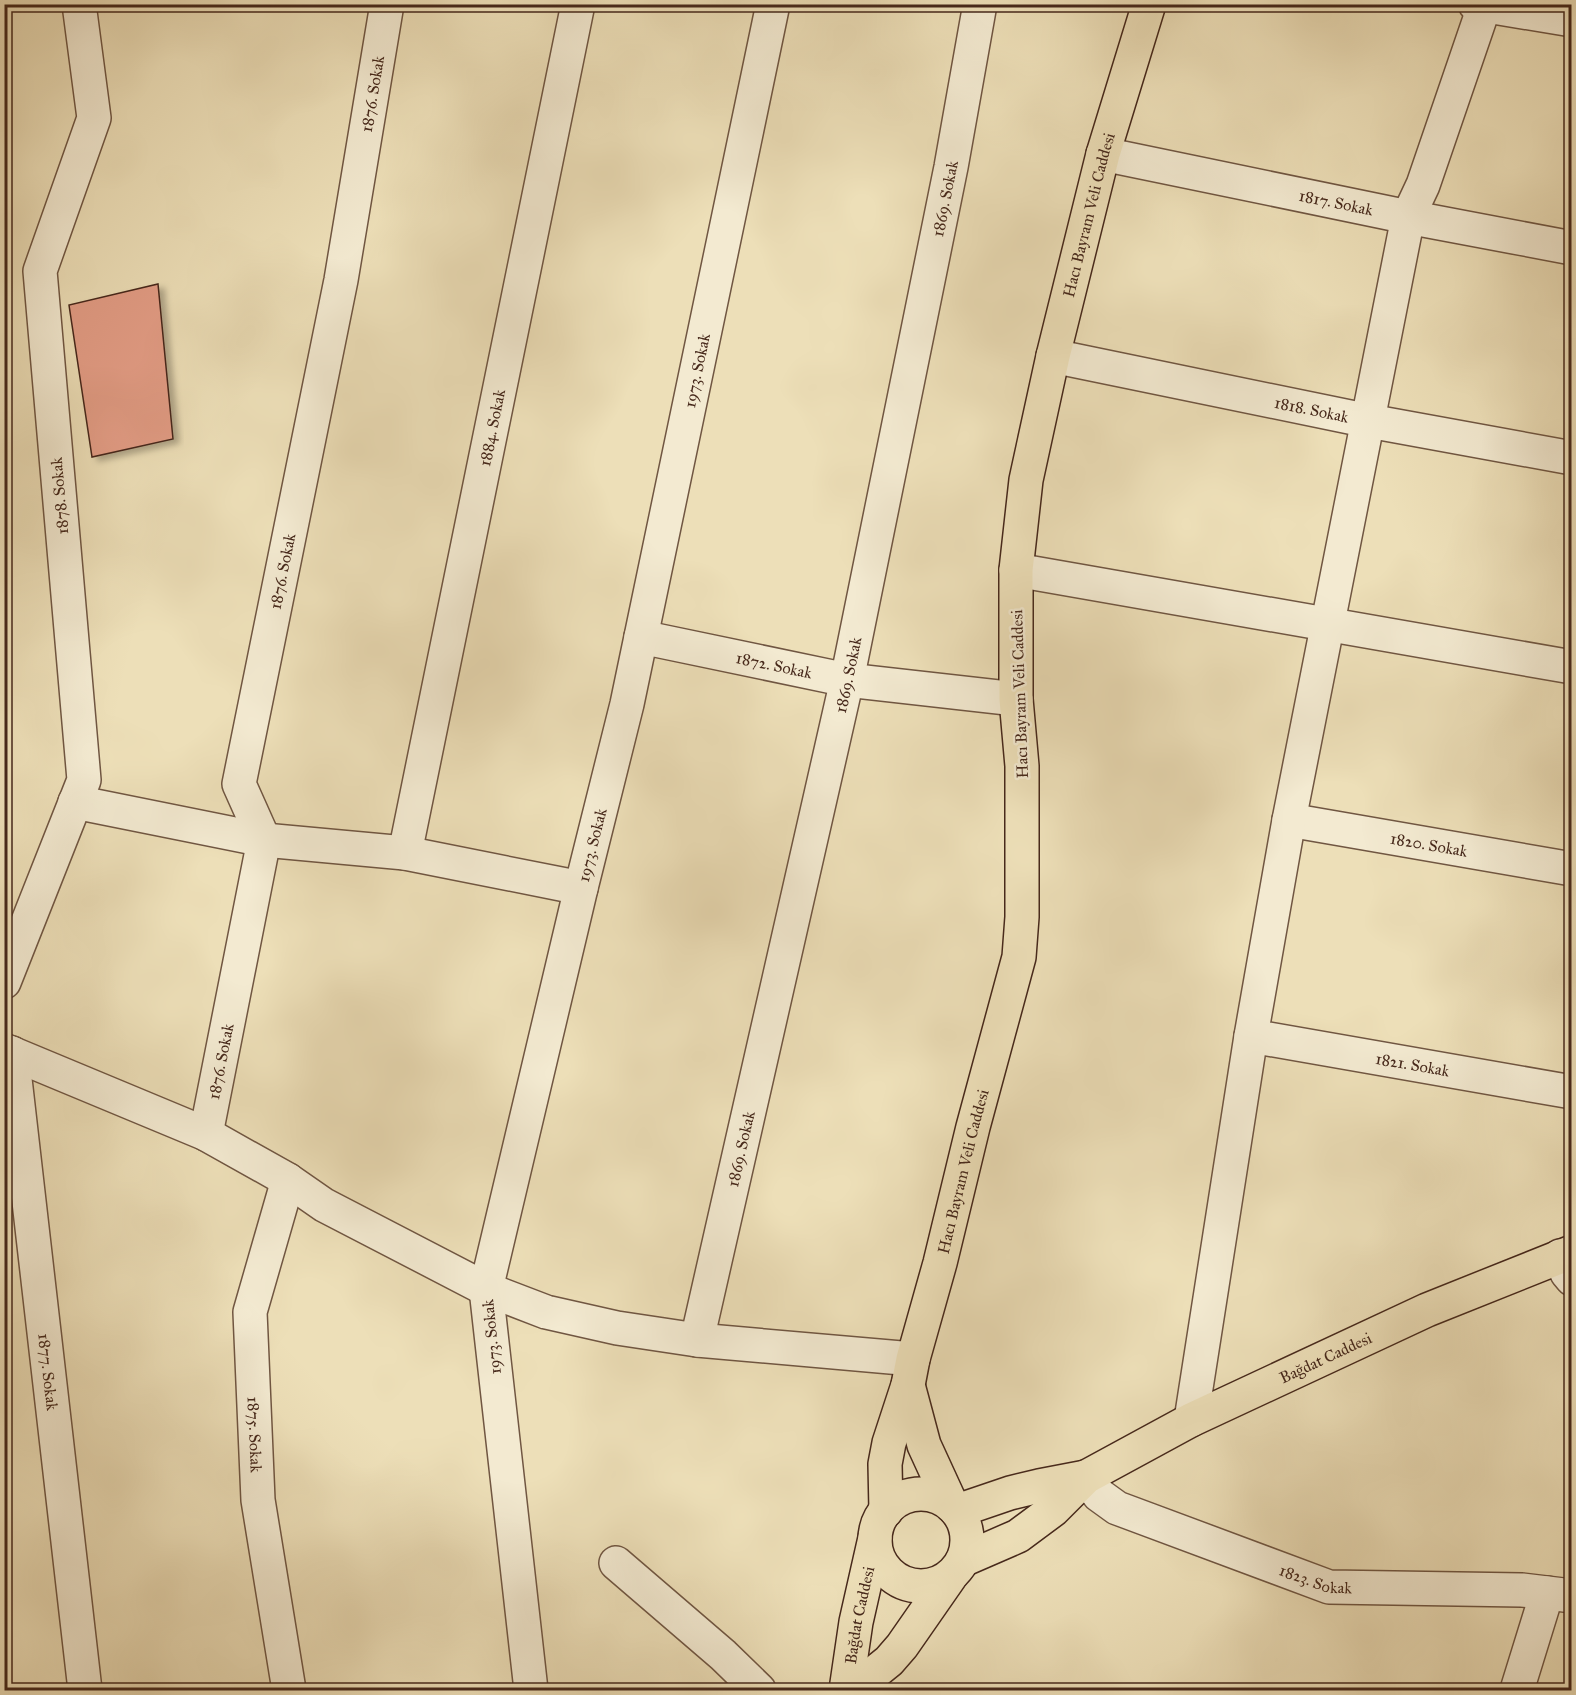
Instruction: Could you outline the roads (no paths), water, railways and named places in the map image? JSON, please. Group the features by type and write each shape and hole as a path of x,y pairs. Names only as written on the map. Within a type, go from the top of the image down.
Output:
{"main road":[{"name":"Hacı Bayram Veli Caddesi","path":"880,1525 885,1464 890,1443 940,1263 973,1127 1019,957 1022,917 1022,766 1016,699 1016,570 1026,480 1053,356 1103,154 1149,4"},
{"name":"Bağdat Caddesi","path":"853,1690 902,1646 956,1569 1018,1536 1053,1510 1086,1477 1191,1420 1427,1310 1568,1262"},
{"path":"910,1372 924,1445 965,1525 968,1537 967,1549 956,1569 937,1584 922,1587 894,1578 883,1566 877,1553 880,1525 896,1501 925,1494 939,1498 955,1509"},
{"name":"Bağdat Caddesi","path":"955,1509 1010,1493 1086,1477"},
{"name":"Bağdat Caddesi","path":"846,1690 856,1622 880,1525"}],"street":[{"name":"1878. Sokak","path":"4,982 84,780 40,271 94,118 79,4"},
{"name":"1876. Sokak","path":"206,1134 264,840 239,784 341,280 387,4"},
{"name":"1884. Sokak","path":"405,853 578,4"},
{"name":"1973. Sokak","path":"531,1690 486,1289 642,637 773,4"},
{"name":"1869. Sokak","path":"697,1340 847,680 951,167 980,4"},
{"path":"1191,1420 1251,1036 1288,820 1408,217 1423,185 1482,5 1572,20"},
{"name":"1817. Sokak","path":"1103,154 1408,217 1572,248"},
{"name":"1818. Sokak","path":"1053,356 1369,421 1572,458"},
{"path":"1016,570 1572,667"},
{"name":"1872. Sokak","path":"642,637 847,680 1016,699"},
{"path":"75,802 264,840 405,853 581,888"},
{"name":"1820. Sokak","path":"1288,820 1572,869"},
{"name":"1821. Sokak","path":"1251,1036 1572,1092"},
{"path":"8,1052 206,1134 288,1180 324,1205 486,1289 546,1312 617,1328 910,1372"},
{"name":"1877. Sokak","path":"8,1052 85,1690"},
{"name":"1875. Sokak","path":"288,1180 250,1312 258,1500 289,1690"},
{"name":"1823. Sokak","path":"1086,1477 1100,1495 1117,1508 1329,1587 1522,1590 1559,1595"},
{"path":"616,1563 723,1655 759,1690"},
{"path":"1517,1690 1559,1595"}]}
